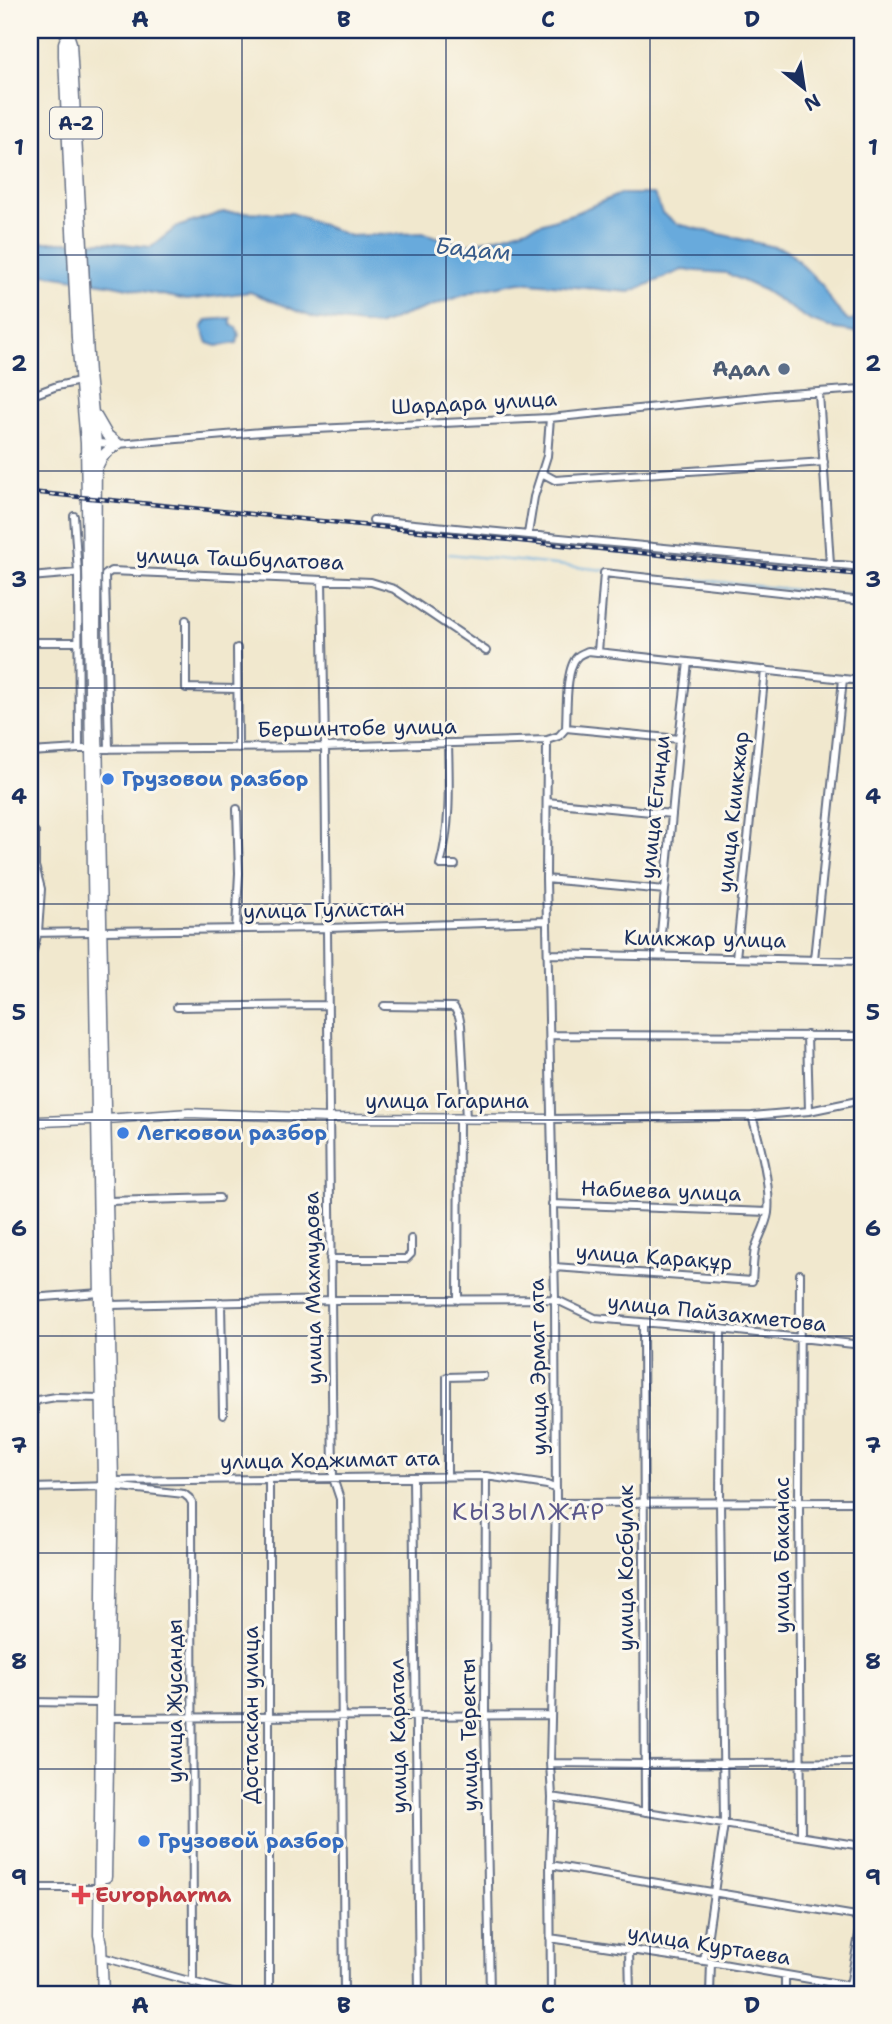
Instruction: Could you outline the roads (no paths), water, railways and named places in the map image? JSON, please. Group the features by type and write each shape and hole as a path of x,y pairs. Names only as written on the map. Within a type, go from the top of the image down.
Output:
{"highway":[{"name":"A-2","path":"68,32 73,69 82,339 80,381 94,474 99,749"},
{"name":"A-2","path":"82,339 93,410 91,443 99,749 102,1119 100,1293 102,1398 108,1483 99,1766 103,1994"},
{"path":"93,410 107,435 118,444 101,458 94,474"},
{"name":"A-2","path":"102,1119 108,1201 110,1305 109,1718 102,1920"}],"main road":[{"name":"улица Гагарина","path":"30,1122 102,1119"}],"street":[{"path":"30,396 80,381"},
{"name":"Шардара улица","path":"91,443 118,444 274,431 550,418 774,395 862,389"},
{"path":"819,393 830,564"},
{"path":"528,534 534,497 547,456 550,418"},
{"path":"542,473 555,480 824,462"},
{"path":"74,516 78,573 79,749"},
{"path":"373,520 862,567"},
{"name":"улица Ташбулатова","path":"99,749 105,575 111,571 383,584 486,651"},
{"path":"30,577 78,573"},
{"path":"598,652 604,573 862,601"},
{"name":"улица Махмудова","path":"322,580 333,1478 340,1499 344,1994"},
{"path":"186,620 186,688 237,689"},
{"path":"30,642 77,642"},
{"path":"237,648 238,748"},
{"path":"547,740 559,736 566,728 572,665 578,654 588,651 862,681"},
{"name":"улица Егинди","path":"659,955 688,662"},
{"name":"улица Киикжар","path":"736,958 765,670"},
{"path":"814,959 843,679"},
{"path":"566,728 679,739"},
{"name":"Бершинтобе улица","path":"30,752 547,740"},
{"name":"улица Эрмат ата","path":"547,740 546,880 551,1035 556,1489 550,1763 551,1994"},
{"path":"448,743 449,821 440,865 455,865"},
{"name":"улица Егинди","path":"547,802 672,814"},
{"path":"236,929 239,873 237,809"},
{"path":"30,832 35,832 36,866 41,889 38,932 30,962"},
{"path":"546,880 665,890"},
{"name":"улица Гулистан","path":"30,933 547,921"},
{"name":"Киикжар улица","path":"548,954 862,961"},
{"path":"177,1007 327,1005"},
{"path":"384,1006 454,1007 459,1016 463,1119 458,1300"},
{"path":"551,1035 862,1036"},
{"path":"807,1035 809,1111"},
{"name":"улица Гагарина","path":"102,1119 189,1113 463,1119 752,1116 809,1111 862,1100"},
{"path":"752,1116 761,1147 768,1212"},
{"path":"108,1201 219,1198"},
{"name":"Набиева улица","path":"552,1205 768,1212"},
{"name":"улица Қарақұр","path":"554,1267 752,1282 755,1248 764,1230 768,1212"},
{"path":"330,1259 406,1259 411,1254 411,1239"},
{"name":"улица Баканас","path":"800,1274 801,1835"},
{"path":"30,1298 100,1293"},
{"name":"улица Пайзахметова","path":"110,1305 330,1300 555,1300 595,1318 862,1345"},
{"path":"221,1302 223,1415"},
{"name":"улица Косбулак","path":"643,1323 645,1812"},
{"path":"710,1994 707,1961 724,1824 721,1329"},
{"path":"447,1476 447,1377 483,1376"},
{"path":"32,1488 34,1404 38,1400 56,1398 102,1398"},
{"name":"улица Ходжимат ата","path":"32,1488 269,1478 485,1476 547,1485 556,1489"},
{"name":"улица Теректы","path":"485,1476 485,1716 490,1994"},
{"name":"Достаскан улица","path":"269,1478 269,1994"},
{"name":"улица Каратал","path":"413,1478 419,1994"},
{"name":"улица Жусанды","path":"108,1483 184,1494 192,1503 193,1983"},
{"path":"556,1503 862,1502"},
{"path":"30,1702 101,1703"},
{"path":"109,1718 551,1715"},
{"path":"550,1763 862,1762"},
{"path":"552,1797 862,1846"},
{"path":"550,1865 862,1917 850,1986"},
{"path":"30,1888 100,1888"},
{"name":"улица Куртаева","path":"550,1938 707,1961 862,1988"},
{"path":"629,1949 630,1994"},
{"path":"102,1957 236,1994"},
{"path":"785,1975 785,1994"}],"water":[{"name":"Бадам","path":"620,194 654,194 662,213 677,224 787,250 822,285 835,307 849,321 862,317 862,330 856,332 836,329 811,321 763,290 726,273 682,270 630,292 519,282 479,290 378,326 314,318 250,292 187,300 30,272 30,242 105,242 151,247 177,227 223,212 292,213 350,236 423,233 465,245 575,213"},
{"path":"231,318 231,325 236,327 239,335 237,343 217,346 208,343 202,328 207,320"}],"waterway":[{"path":"449,554 605,570"},
{"path":"691,579 862,597"}],"railway":[{"path":"30,492 862,575"}],"place":[{"name":"Адал","path":"784,369"},
{"name":"Грузовои разбор","path":"108,779"},
{"name":"Легковои разбор","path":"123,1133"},
{"name":"Грузовой разбор","path":"144,1841"},
{"name":"Europharma","path":"81,1895"}],"district":[{"name":"КЫЗЫЛЖАР","path":"529,1512"}]}
